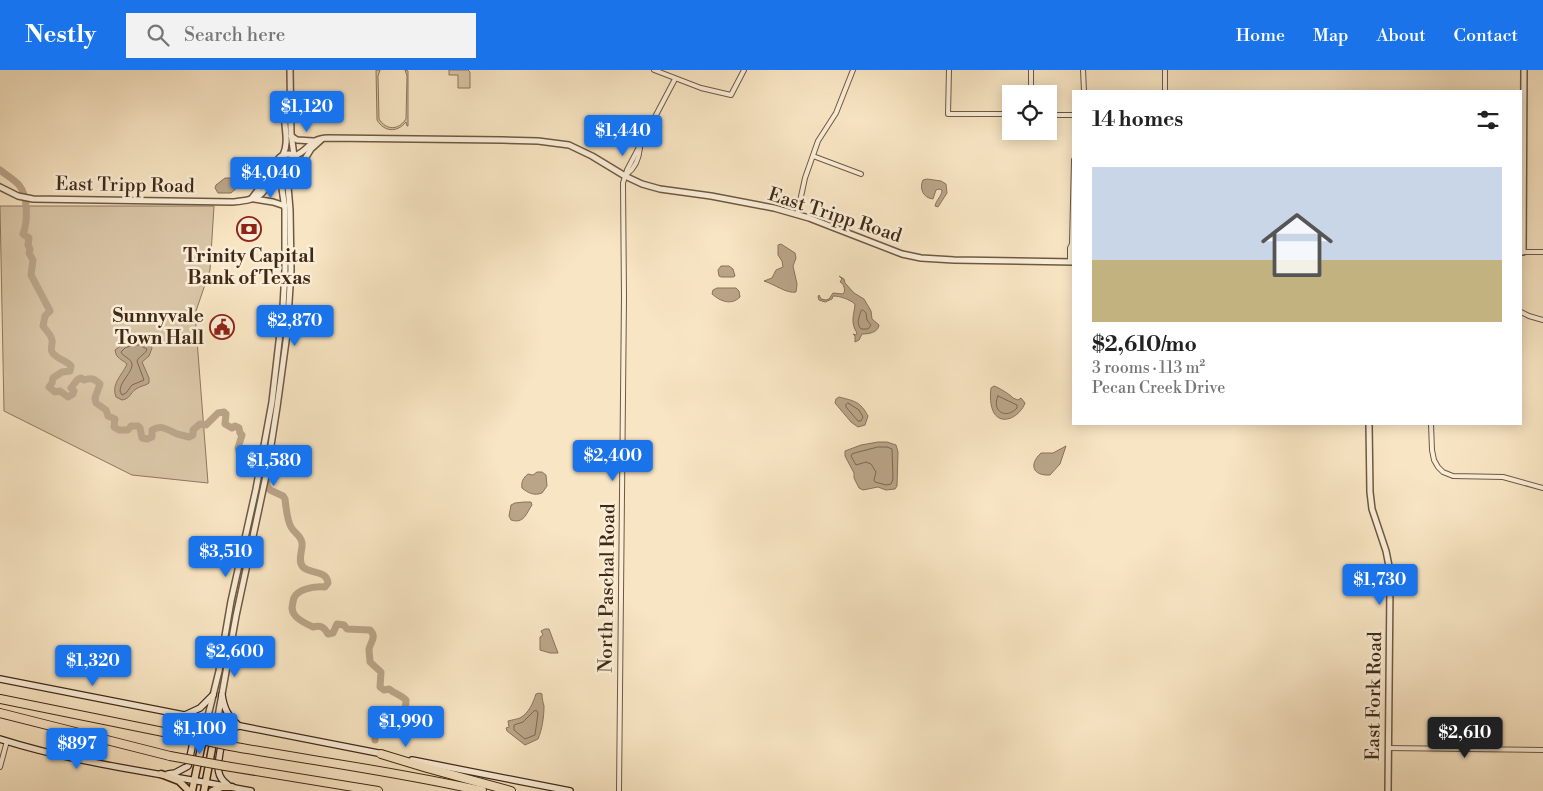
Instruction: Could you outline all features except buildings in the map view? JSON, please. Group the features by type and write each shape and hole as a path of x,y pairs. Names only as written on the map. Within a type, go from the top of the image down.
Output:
{"highway":[{"path":"0,699 188,738 342,766 430,779 482,791"},
{"path":"0,713 170,756 378,791"},
{"path":"381,754 511,791"}],"main road":[{"path":"0,679 570,791"},
{"path":"182,715 200,708 213,695"},
{"path":"222,695 225,711 238,726"},
{"path":"161,774 175,773 188,766 195,733 194,726 182,715"},
{"path":"161,774 179,780 190,791 208,720"},
{"path":"204,791 217,722"},
{"path":"232,787 223,781 218,774 218,766 222,738 229,730 238,726"},
{"path":"2,740 76,759 251,791"},
{"path":"212,791 222,787 232,787"}],"street":[{"path":"290,70 291,136 294,156 299,161 300,168"},
{"path":"654,70 700,88 731,95 744,70"},
{"path":"797,215 805,178 818,142 836,113 853,70"},
{"path":"949,70 948,114 1002,114"},
{"path":"1031,70 1031,85"},
{"path":"1084,70 1084,90"},
{"path":"1165,70 1165,90"},
{"path":"1524,70 1522,252 1543,252"},
{"path":"625,176 631,171 640,156 640,148 675,79"},
{"path":"285,206 251,198 283,155 286,143 285,108 290,98"},
{"path":"1057,115 1072,115"},
{"path":"291,136 298,140 314,141"},
{"path":"217,722 261,499 280,366 287,334 288,186 299,172 304,158 311,148 328,138"},
{"name":"East Tripp Road","path":"294,156 304,151 314,141 328,138 502,140 558,143 586,153 642,184 660,189 774,208 915,258 1072,262"},
{"path":"283,155 294,156"},
{"path":"813,156 861,174"},
{"path":"276,166 280,175 285,206 288,245"},
{"path":"280,175 286,178 294,177"},
{"name":"East Tripp Road","path":"0,187 30,198 225,202 243,201 264,192 273,178 280,175"},
{"name":"North Paschal Road","path":"619,791 624,297 623,182 625,176"},
{"path":"1072,244 1070,248 1072,262"},
{"path":"1522,312 1543,320"},
{"name":"East Fork Road","path":"1369,425 1372,509 1386,551 1390,585 1388,791"},
{"path":"1431,425 1434,460 1443,472 1453,476 1503,477 1543,488"},
{"path":"208,720 262,458 267,450"},
{"path":"238,568 246,570"},
{"path":"0,767 2,740"},
{"path":"1388,748 1543,750"}],"shaded area":[{"path":"376,70 380,70 378,76 379,119 382,123 392,128 399,126 406,119 407,76 405,70 408,71 408,126 406,122 399,128 391,130 383,127 377,120"},
{"path":"449,70 468,70 470,72 470,88 458,88 458,75 449,75"},
{"path":"0,206 214,206 210,270 195,314 208,483 132,475 4,411"}],"water":[{"path":"225,178 238,181 239,186 231,193 218,193 215,188 216,185"},
{"path":"923,180 941,181 946,184 947,193 938,207 935,206 942,190 936,190 933,199 924,195 921,186"},
{"path":"781,244 795,253 796,258 793,266 797,284 796,292 785,290 764,281 772,278 776,270 783,267 778,255 778,245"},
{"path":"721,266 729,266 733,269 735,276 719,276 718,270"},
{"path":"839,276 844,279 845,283 854,293 864,299 871,311 872,319 879,325 875,331 862,334 859,340 855,342 853,334 856,335 857,333 853,316 855,304 839,297 833,296 832,299 825,302 819,300 818,297 819,295 821,299 826,300 833,293 843,294 844,289 840,282 842,279"},
{"path":"717,288 736,288 739,291 740,297 729,302 718,299 712,294 713,290"},
{"path":"140,339 151,345 152,348 149,356 142,362 149,378 149,383 138,388 122,400 116,397 115,388 127,364 118,357 115,350 123,344"},
{"path":"994,386 1013,398 1018,400 1021,398 1025,403 1020,412 1007,419 1002,419 994,413 990,397 991,388"},
{"path":"839,397 853,401 862,407 868,416 865,425 858,427 851,422 835,403"},
{"path":"878,442 896,445 898,452 897,486 895,489 886,490 878,487 863,490 859,488 854,478 854,473 845,456 845,451 861,445"},
{"path":"1066,446 1060,464 1050,475 1039,474 1036,471 1034,468 1035,461 1041,453 1053,453"},
{"path":"537,472 542,472 546,475 547,486 542,493 529,493 522,488 522,484 528,474 533,475"},
{"path":"531,502 532,505 526,515 519,521 511,520 509,516 511,505"},
{"path":"549,629 558,653 540,650 540,637 543,635 541,631"},
{"path":"536,694 542,694 544,706 541,732 538,739 525,745 507,731 506,728 509,727 508,721 523,716 534,701"}],"waterway":[{"path":"0,170 17,183 24,195 26,216 23,234 29,238 29,253 33,260 31,275 50,311 45,316 43,326 51,338 52,352 71,366 70,371 62,372 53,378 49,387 55,392 60,391 68,397 73,394 74,391 71,388 77,380 81,378 84,380 94,380 100,384 95,398 96,403 106,410 108,416 115,419 114,427 119,430 128,430 131,426 138,426 142,438 152,437 152,430 156,428 164,428 189,437 193,435 193,430 200,424 206,425 218,413 224,412 226,414 225,424 232,428 235,426 239,428 242,435 238,448 240,455 266,478 267,486 270,490 283,496 285,499 290,524 301,540 301,565 306,569 325,576 327,579 328,583 325,587 305,589 297,594 293,602 293,613 302,622 313,627 322,627 328,634 333,633 337,624 344,625 347,629 370,630 373,635 369,649 370,662 381,672 380,687 384,690 389,689 406,700 404,713 398,724 375,729 375,740"}],"place":[{"name":"Trinity Capital Bank of Texas","path":"249,229"},
{"name":"Sunnyvale Town Hall","path":"222,327"}]}
